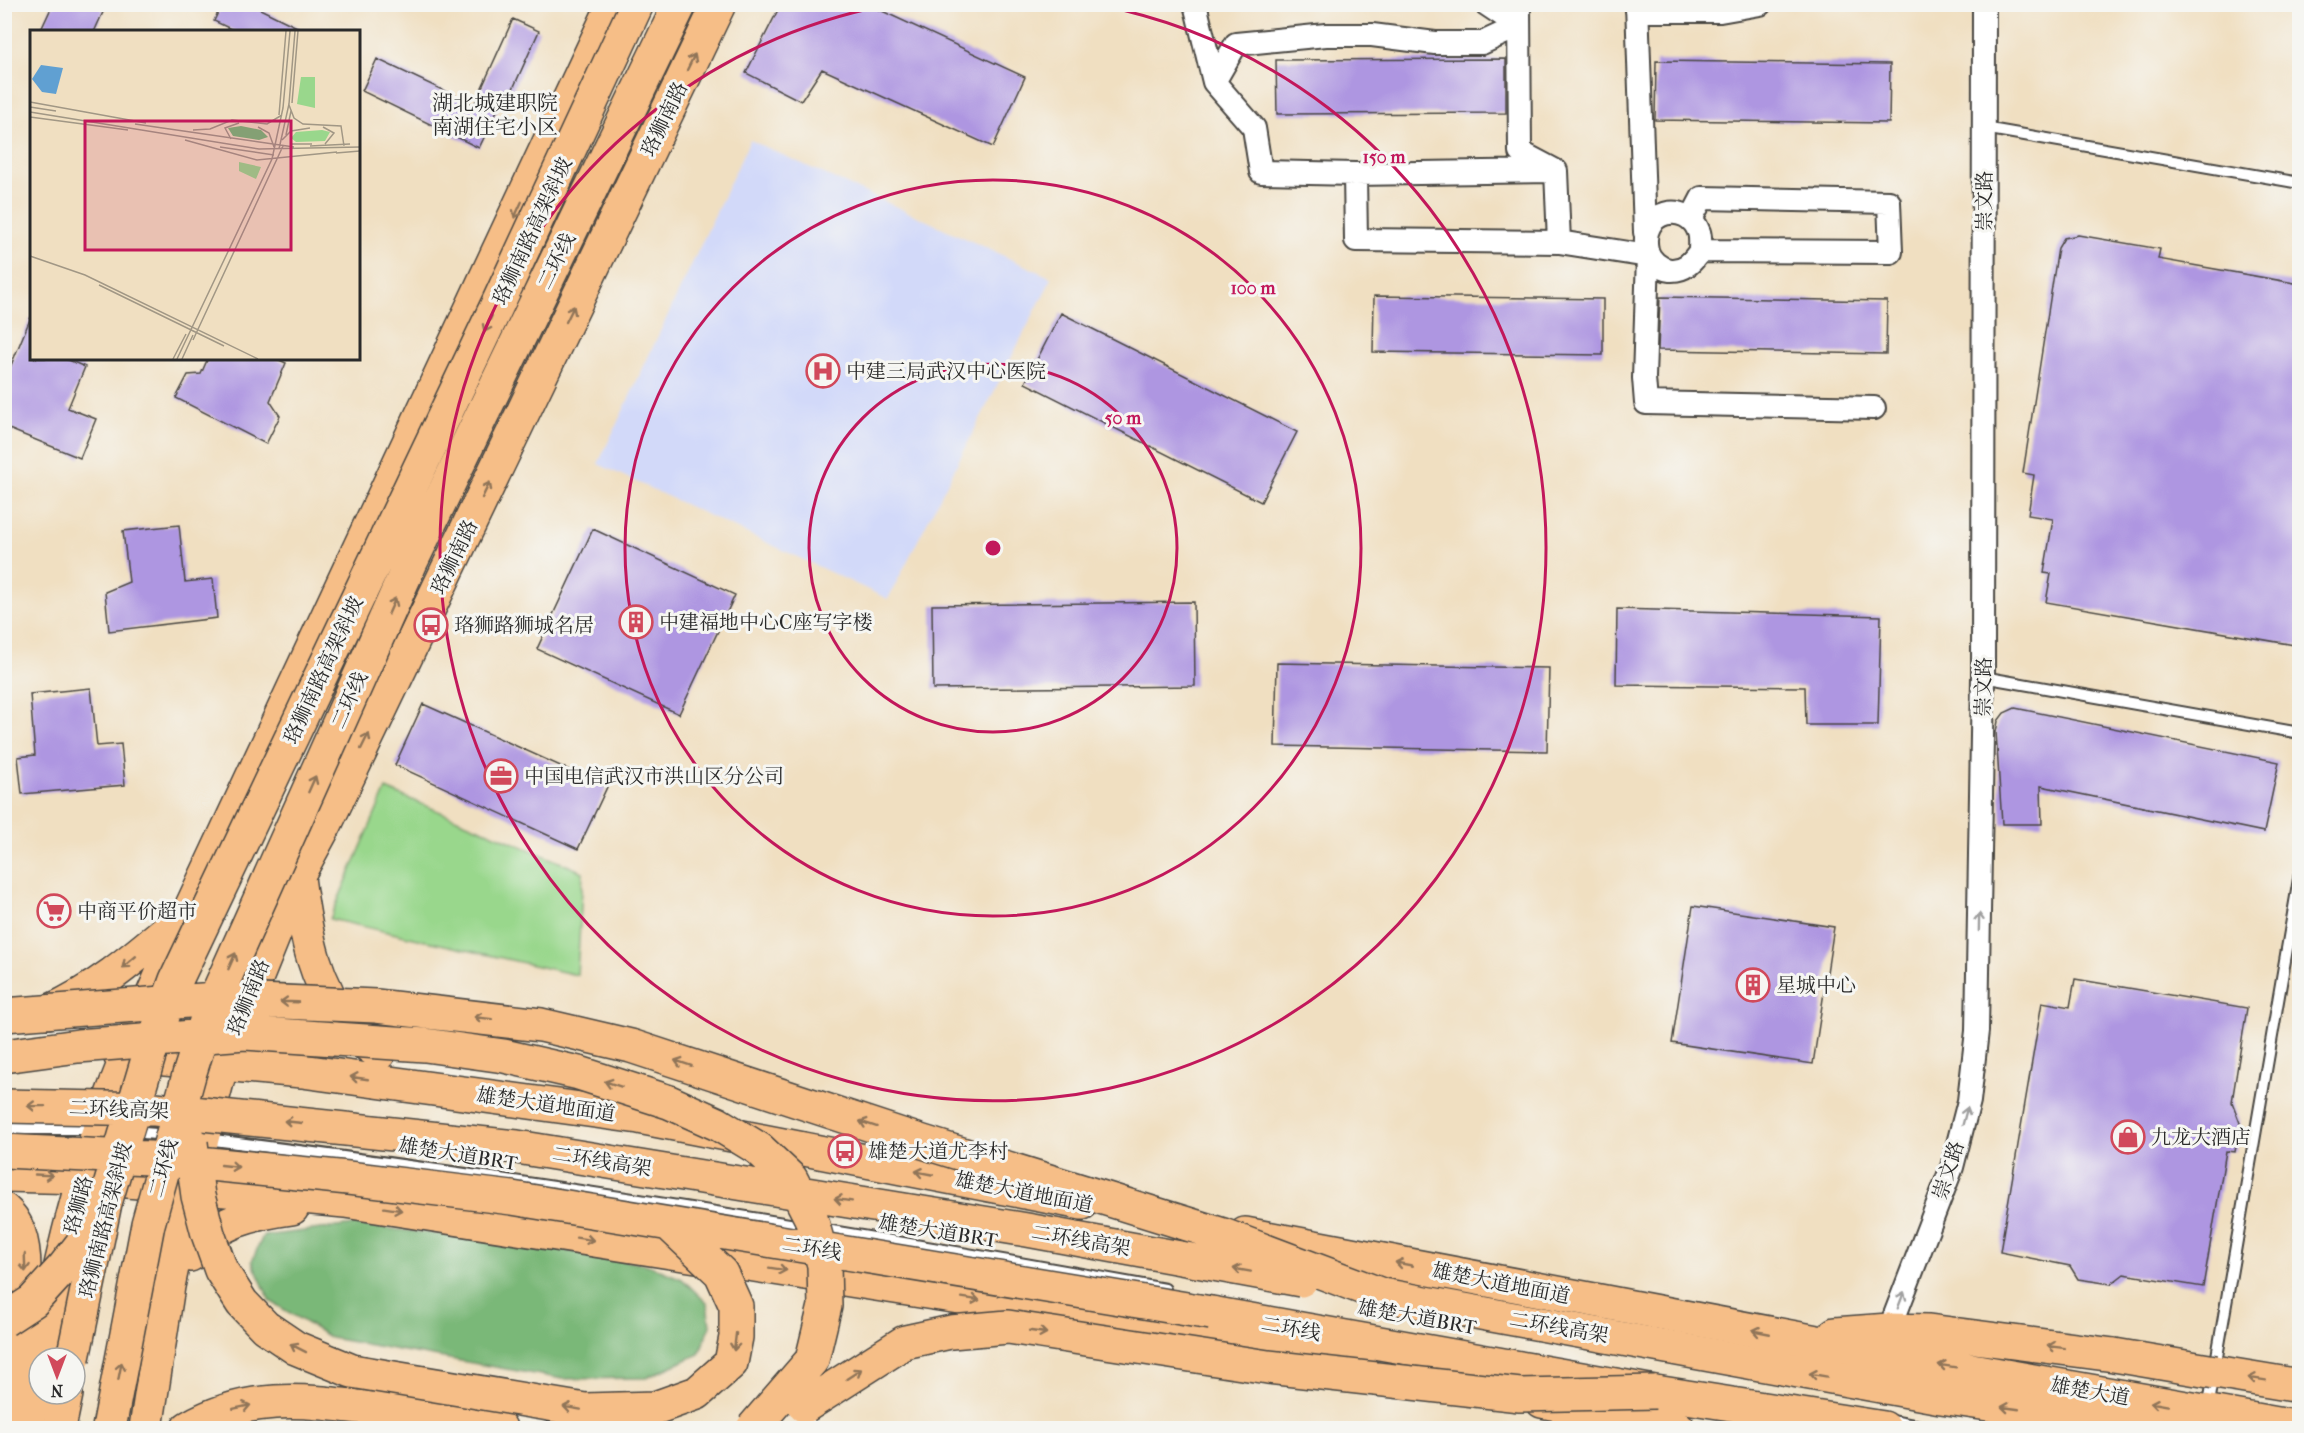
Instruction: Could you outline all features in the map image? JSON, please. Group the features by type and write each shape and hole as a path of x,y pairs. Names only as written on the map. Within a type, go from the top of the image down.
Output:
{"main road":[{"path":"4,1050 127,1055 190,910 614,4"},
{"name":"珞狮南路高架斜坡","path":"75,1346 100,1221 151,1048 176,980 500,301 637,4"},
{"name":"二环线","path":"109,1428 148,1224 208,1015 411,562 680,4"},
{"name":"珞狮南路","path":"189,1187 222,1063 298,875 330,814 719,4"},
{"path":"298,875 307,939 322,984 351,1031 392,1064 440,1089"},
{"path":"4,1030 89,991 122,968 190,910"},
{"path":"4,1015 215,999 376,1006 541,1025 631,1046 923,1143 1223,1235 1382,1295"},
{"path":"4,1056 78,1046 245,1033 425,1045 504,1056 579,1073 669,1102 718,1124 759,1149 790,1179 811,1218 824,1265 825,1306 812,1360 753,1428"},
{"name":"雄楚大道地面道","path":"127,1055 302,1071 639,1117 926,1174 1792,1338 1885,1342"},
{"name":"珞狮路","path":"43,1346 54,1294 84,1177 127,1055"},
{"path":"189,1075 189,1134 198,1196 221,1270 242,1303 265,1327 296,1348 352,1371 585,1410 655,1408 697,1393 732,1364 736,1337 736,1306 721,1273 684,1227"},
{"name":"二环线高架","path":"4,1106 155,1109 518,1147 1027,1230 1941,1397 2151,1428"},
{"name":"二环线","path":"4,1151 149,1158 348,1178 512,1198 1211,1313 1655,1392 1884,1428"},
{"path":"4,1174 84,1177 345,1201 1258,1344 1678,1428"},
{"path":"146,1428 168,1286 189,1187"},
{"path":"168,1286 196,1247 222,1227 246,1216 268,1211 345,1201"},
{"path":"4,1210 12,1217 24,1248 25,1275 4,1405"},
{"path":"4,1320 33,1301 64,1267 100,1221"},
{"path":"759,1428 805,1406 905,1342 951,1332 1008,1327 1268,1367 1520,1395 1655,1392"},
{"path":"1885,1342 1929,1331 2114,1355 2300,1386"},
{"name":"雄楚大道","path":"1885,1342 2208,1413 2300,1428"},
{"path":"188,1428 232,1409 263,1402 300,1400 433,1416 500,1428"},
{"path":"26,1428 31,1406"},
{"path":"59,1428 64,1406"}],"street":[{"path":"1195,4 1214,82 1254,128 1261,172 1355,174 1556,171"},
{"path":"1486,4 1519,15"},
{"path":"1760,4 1720,11 1637,8 1645,232 1648,256 1644,378 1646,404 1874,408"},
{"name":"崇文路","path":"1885,1342 1952,1167 1969,1101 1977,1031 1983,677 1984,4"},
{"path":"1214,82 1236,44 1326,35 1372,35 1435,43 1482,43 1519,15"},
{"path":"1519,15 1520,152 1556,171"},
{"path":"1556,171 1559,242"},
{"path":"1355,174 1356,240 1559,242 1648,256 1657,265 1670,270 1691,264 1700,251 1699,233 1691,219 1678,213 1665,213 1652,221 1645,232"},
{"path":"1691,219 1702,198 1889,202 1891,252 1700,251"}],"lane":[{"path":"1983,128 2300,183"},
{"path":"1983,677 2300,733"},
{"path":"2208,1413 2300,873"},
{"name":"雄楚大道BRT","path":"4,1129 100,1129 201,1138 410,1164 1018,1262 1182,1292"},
{"path":"1741,1394 1930,1428"}],"shaded area":[{"name":"中建三局武汉中心医院","path":"750,140 1052,278 888,599 598,464"}],"green space":[{"path":"386,789 583,872 577,975 330,919"},
{"path":"354,1225 524,1243 648,1265 682,1279 707,1303 710,1326 699,1354 646,1378 563,1379 331,1338 270,1301 252,1261 263,1236"}],"building":[{"path":"53,4 93,4 104,10 95,30 41,30"},
{"path":"222,4 250,4 303,30 233,30 214,21"},
{"path":"781,4 867,4 1025,77 993,147 822,69 801,101 746,73"},
{"path":"513,19 539,31 511,93 507,90 479,148 362,91 377,59 474,105"},
{"path":"1506,59 1506,113 1277,114 1276,60"},
{"path":"1656,61 1890,64 1889,123 1655,120"},
{"path":"2078,235 2160,249 2158,259 2300,284 2300,646 2046,602 2051,574 2044,573 2053,519 2028,515 2034,475 2023,473 2058,248 2064,238"},
{"path":"1374,296 1603,299 1603,355 1373,352"},
{"path":"1660,297 1887,301 1886,354 1658,350"},
{"path":"1061,313 1297,432 1261,502 1025,383"},
{"path":"30,319 30,360 69,360 85,367 68,408 96,419 80,458 4,427 4,382"},
{"path":"207,360 279,360 286,363 270,401 280,416 266,444 176,398 188,375 201,374"},
{"path":"179,525 185,582 213,579 217,618 109,631 105,592 129,582 123,531"},
{"name":"中建福地中心C座写字楼","path":"593,529 735,595 679,714 537,649"},
{"path":"1194,602 1195,686 933,689 932,605"},
{"path":"1617,609 1881,616 1878,725 1806,725 1805,687 1616,685"},
{"path":"1277,663 1549,668 1547,751 1275,746"},
{"path":"91,688 97,746 121,744 125,785 22,794 18,757 35,755 30,694"},
{"name":"中国电信武汉市洪山区分公司","path":"423,704 607,787 578,849 395,765"},
{"path":"2015,708 2279,762 2264,832 2041,786 2042,824 2002,824 1996,732 1998,721 2004,713"},
{"name":"星城中心","path":"1693,906 1834,927 1813,1064 1672,1043"},
{"name":"九龙大酒店","path":"2075,979 2247,1008 2232,1102 2240,1123 2235,1152 2226,1151 2203,1287 2124,1274 2111,1284 2078,1279 2070,1266 2000,1252 2042,1002 2070,1007"}],"place":[{"name":"中建三局武汉中心医院","path":"823,371"},
{"name":"中建福地中心C座写字楼","path":"636,622"},
{"name":"珞狮路狮城名居","path":"431,625"},
{"name":"中国电信武汉市洪山区分公司","path":"501,776"},
{"name":"中商平价超市","path":"54,911"},
{"name":"星城中心","path":"1753,985"},
{"name":"九龙大酒店","path":"2128,1137"},
{"name":"雄楚大道尤李村","path":"845,1151"}],"district":[{"name":"湖北城建职院 南湖住宅小区","path":"495,115"}]}
